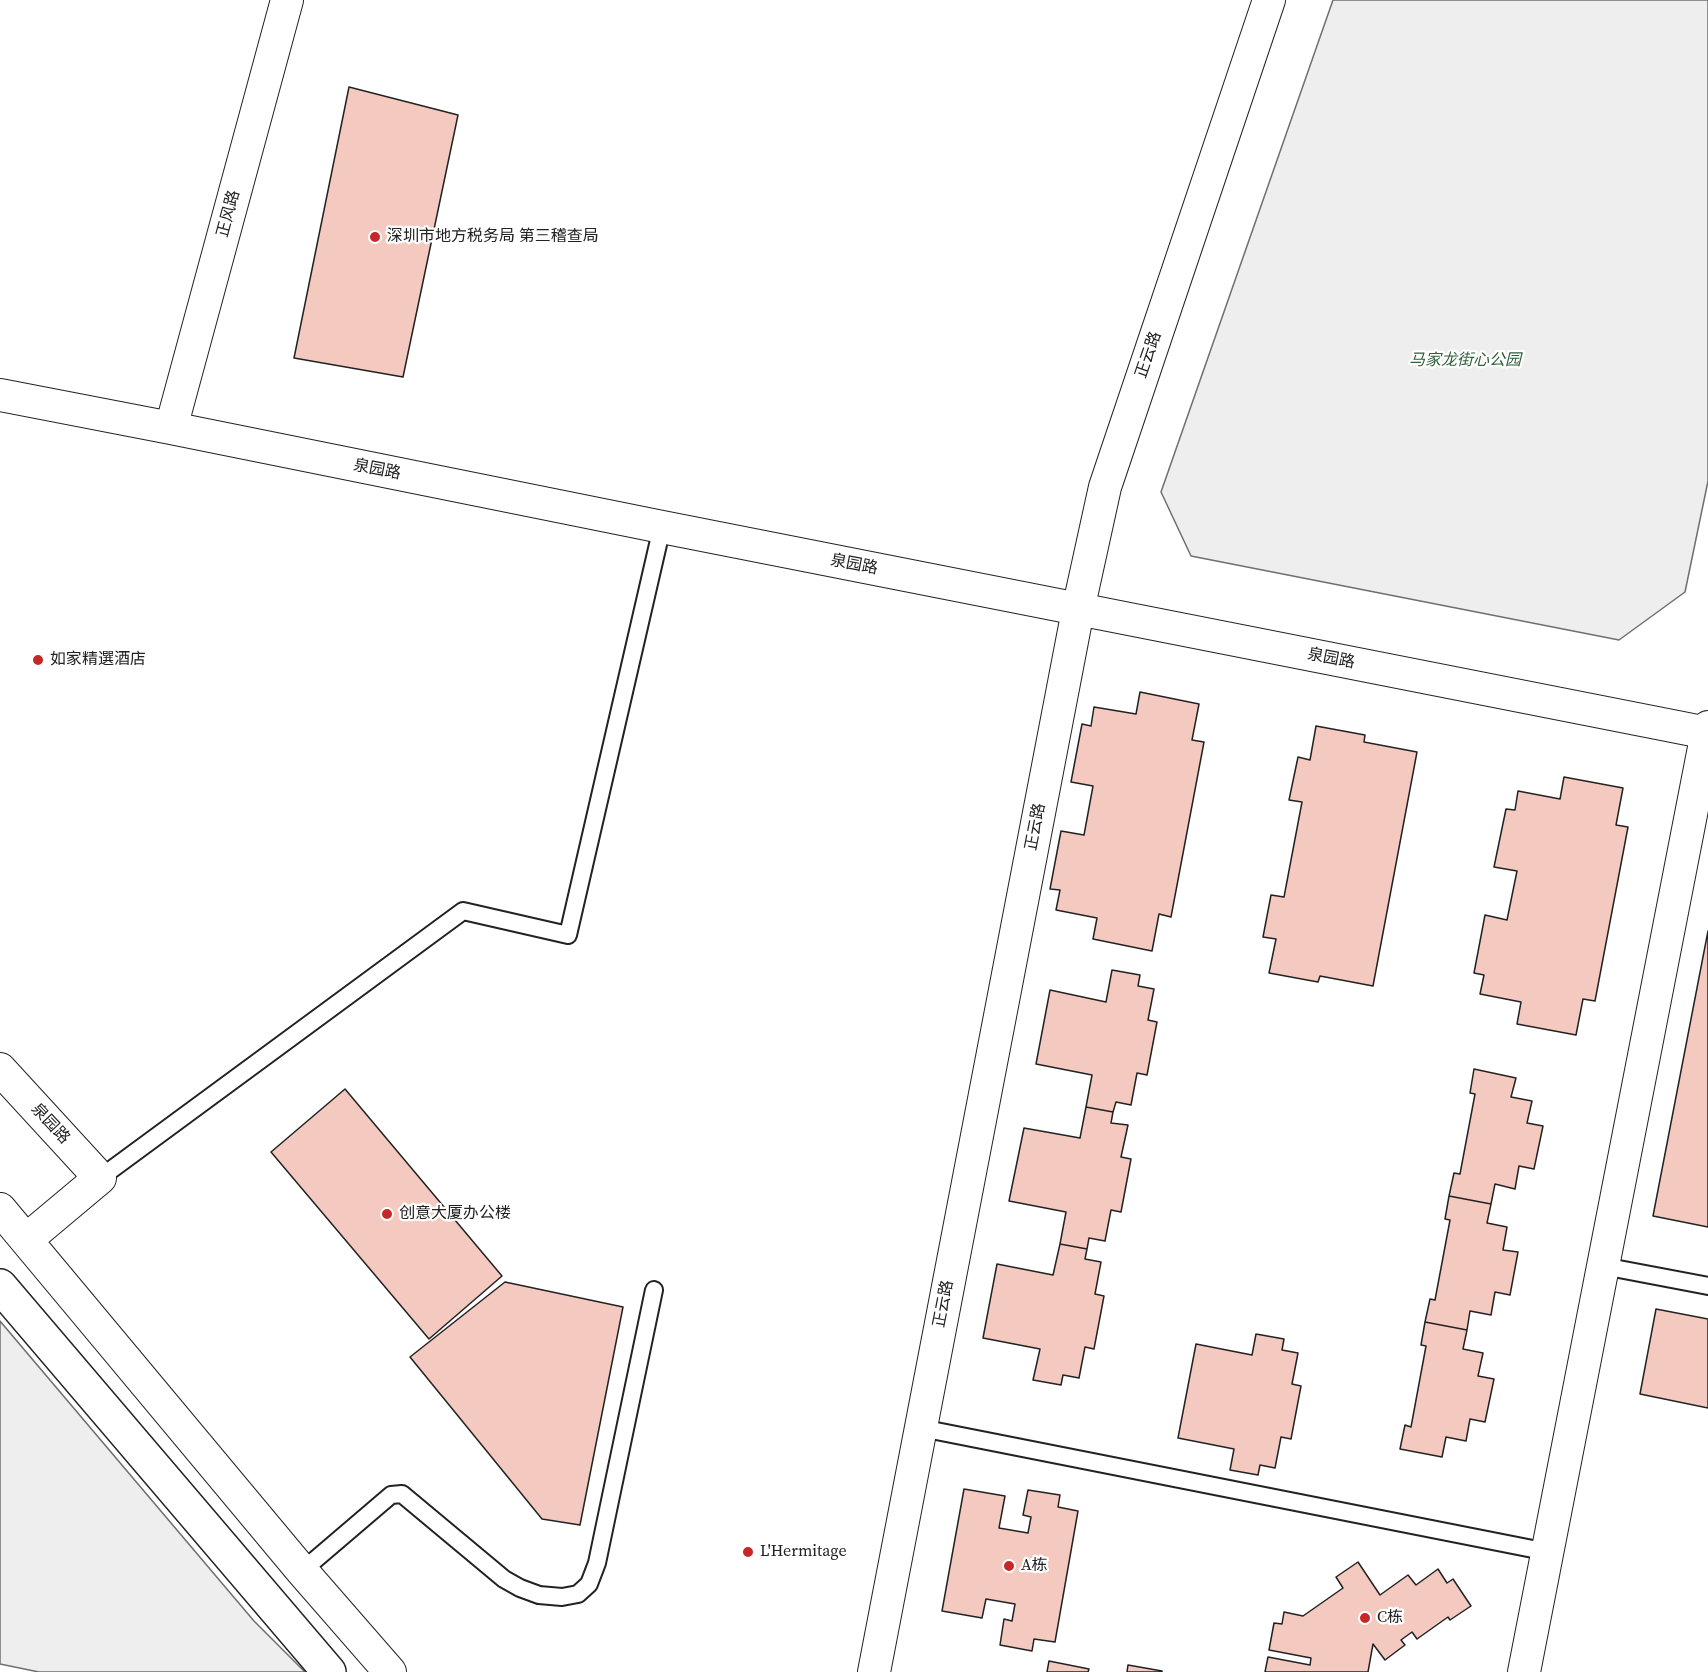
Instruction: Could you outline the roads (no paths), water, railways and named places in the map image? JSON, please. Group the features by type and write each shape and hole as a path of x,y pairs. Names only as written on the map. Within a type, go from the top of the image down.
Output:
{"main road":[{"path":"0,1286 329,1672"}],"street":[{"name":"正风路","path":"171,428 287,0"},
{"name":"正云路","path":"874,1672 1078,609 1105,487 1269,0"},
{"name":"泉园路","path":"0,395 1078,609 1708,731"},
{"path":"1524,1672 1708,731"},
{"name":"泉园路","path":"0,1070 100,1178"},
{"path":"26,1239 100,1178"},
{"path":"0,1209 302,1571 390,1672"}],"lane":[{"path":"100,1178 463,911 568,935 662,527"},
{"path":"1603,1266 1708,1286"},
{"path":"302,1571 391,1495 402,1494 504,1579 539,1595 562,1597 578,1594 589,1584 597,1563 654,1290"},
{"path":"921,1428 1548,1552"}],"place":[{"name":"深圳市地方税务局 第三稽查局","path":"375,237"},
{"name":"如家精選酒店","path":"38,660"},
{"name":"创意大厦办公楼","path":"387,1214"},
{"name":"L'Hermitage","path":"748,1552"},
{"name":"A栋","path":"1009,1566"},
{"name":"C栋","path":"1365,1618"}],"park label":[{"name":"马家龙街心公园","path":"1465,361"}]}
